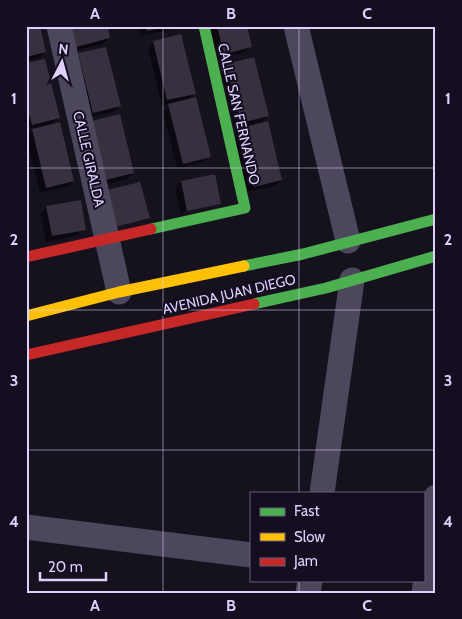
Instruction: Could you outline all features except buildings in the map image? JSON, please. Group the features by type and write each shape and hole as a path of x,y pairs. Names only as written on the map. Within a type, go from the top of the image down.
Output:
{"street":[{"name":"CALLE GIRALDA","path":"59,26 119,292"},
{"name":"CALLE SAN FERNANDO","path":"107,239 245,208 204,26"},
{"path":"296,26 348,241"},
{"name":"AVENIDA JUAN DIEGO","path":"26,316 119,292 304,254 348,241 436,220"},
{"path":"26,257 107,239"},
{"name":"AVENIDA JUAN DIEGO","path":"26,355 326,288 436,256"},
{"path":"322,492 352,280"},
{"path":"424,593 436,497"},
{"path":"26,527 250,555"}],"traffic: fast":[{"path":"151,229 245,208 204,26"},
{"path":"244,266 303,254 436,219"},
{"path":"254,304 326,288 436,256"}],"traffic: slow":[{"path":"26,316 119,292 244,266"}],"traffic: jam":[{"path":"26,257 151,229"},
{"path":"26,355 254,304"}]}
